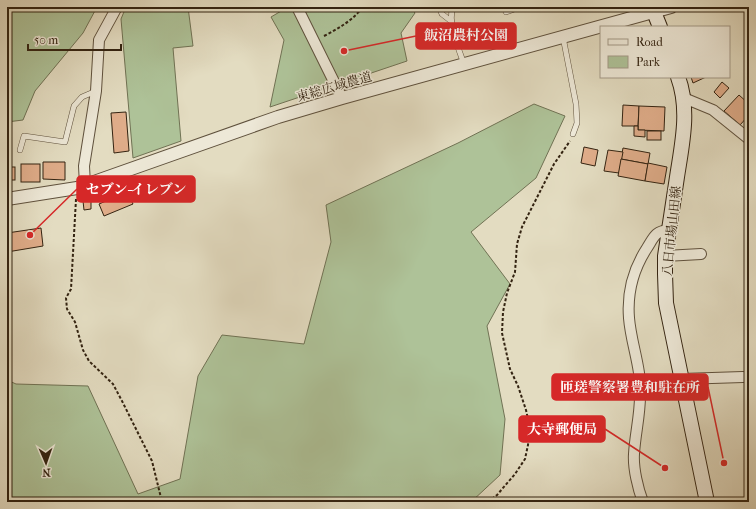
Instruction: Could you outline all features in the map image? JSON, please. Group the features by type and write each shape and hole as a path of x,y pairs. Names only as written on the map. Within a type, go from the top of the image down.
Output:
{"main road":[{"path":"653,9 660,26"},
{"name":"八日市場山田線","path":"678,78 684,98 684,134 665,256 664,274 666,303 707,502"}],"street":[{"path":"81,187 96,91 99,40 117,7"},
{"path":"297,7 342,98"},
{"name":"東総広域農道","path":"7,199 81,187 278,117 563,37 653,9 671,7"},
{"path":"684,98 713,110 749,139"},
{"path":"643,502 639,492 634,456 640,396 639,374 629,317 630,299 633,275 644,252 656,233 661,230 669,230"},
{"path":"665,256 701,254"},
{"path":"681,379 743,377"}],"lane":[{"path":"438,7 442,14 451,21"},
{"path":"452,7 451,21 464,64"},
{"path":"504,7 506,12 520,7"},
{"path":"563,37 576,104 577,123 574,134"},
{"path":"20,150 24,136 65,142 74,106 82,97 96,91"}],"path":[{"path":"314,40 346,24 356,17 363,7"},
{"path":"488,502 497,495 515,474 525,459 530,428 518,386 510,369 502,333 502,312 515,272 517,244 522,227 554,164 574,134"},
{"path":"81,187 71,289 66,298 67,309 75,322 82,350 89,361 113,384 152,461 162,502"}],"green space":[{"path":"7,7 97,7 83,33 35,91 23,120 7,122"},
{"path":"126,7 188,7 193,46 173,48 181,141 133,158 121,19"},
{"path":"288,7 411,7 415,13 401,33 407,61 270,107 284,40 271,17"},
{"path":"534,104 565,116 536,178 471,232 510,284 487,326 505,419 500,475 471,502 7,502 7,380 16,384 88,386 138,494 180,479 198,376 222,335 304,344 331,242 326,205 458,143"}],"building":[{"path":"691,78 704,78 693,83"},
{"path":"722,82 729,88 720,98 714,92"},
{"path":"739,95 749,104 745,110 749,115 740,125 724,111"},
{"path":"623,105 639,106 638,126 622,126"},
{"path":"639,106 665,107 664,131 638,130"},
{"path":"126,112 129,151 114,153 111,113"},
{"path":"634,126 638,126 638,130 645,130 645,137 634,136"},
{"path":"647,131 661,131 661,140 647,140"},
{"path":"584,147 598,150 595,166 581,163"},
{"path":"623,148 650,153 648,164 621,159"},
{"path":"608,150 623,152 619,173 604,171"},
{"path":"621,159 648,164 645,181 618,176"},
{"path":"43,162 65,162 65,180 43,179"},
{"path":"648,163 667,167 664,184 645,181"},
{"path":"21,164 40,164 40,182 21,182"},
{"path":"8,167 15,167 15,180 8,180"},
{"path":"127,192 133,204 104,216 99,204"},
{"path":"91,200 91,209 84,210 83,201"},
{"path":"41,228 43,246 7,252 7,233"}],"place":[{"name":"飯沼農村公園","path":"344,51"},
{"name":"セブン-イレブン","path":"30,235"},
{"name":"匝瑳警察署豊和駐在所","path":"724,463"},
{"name":"大寺郵便局","path":"665,468"}]}
